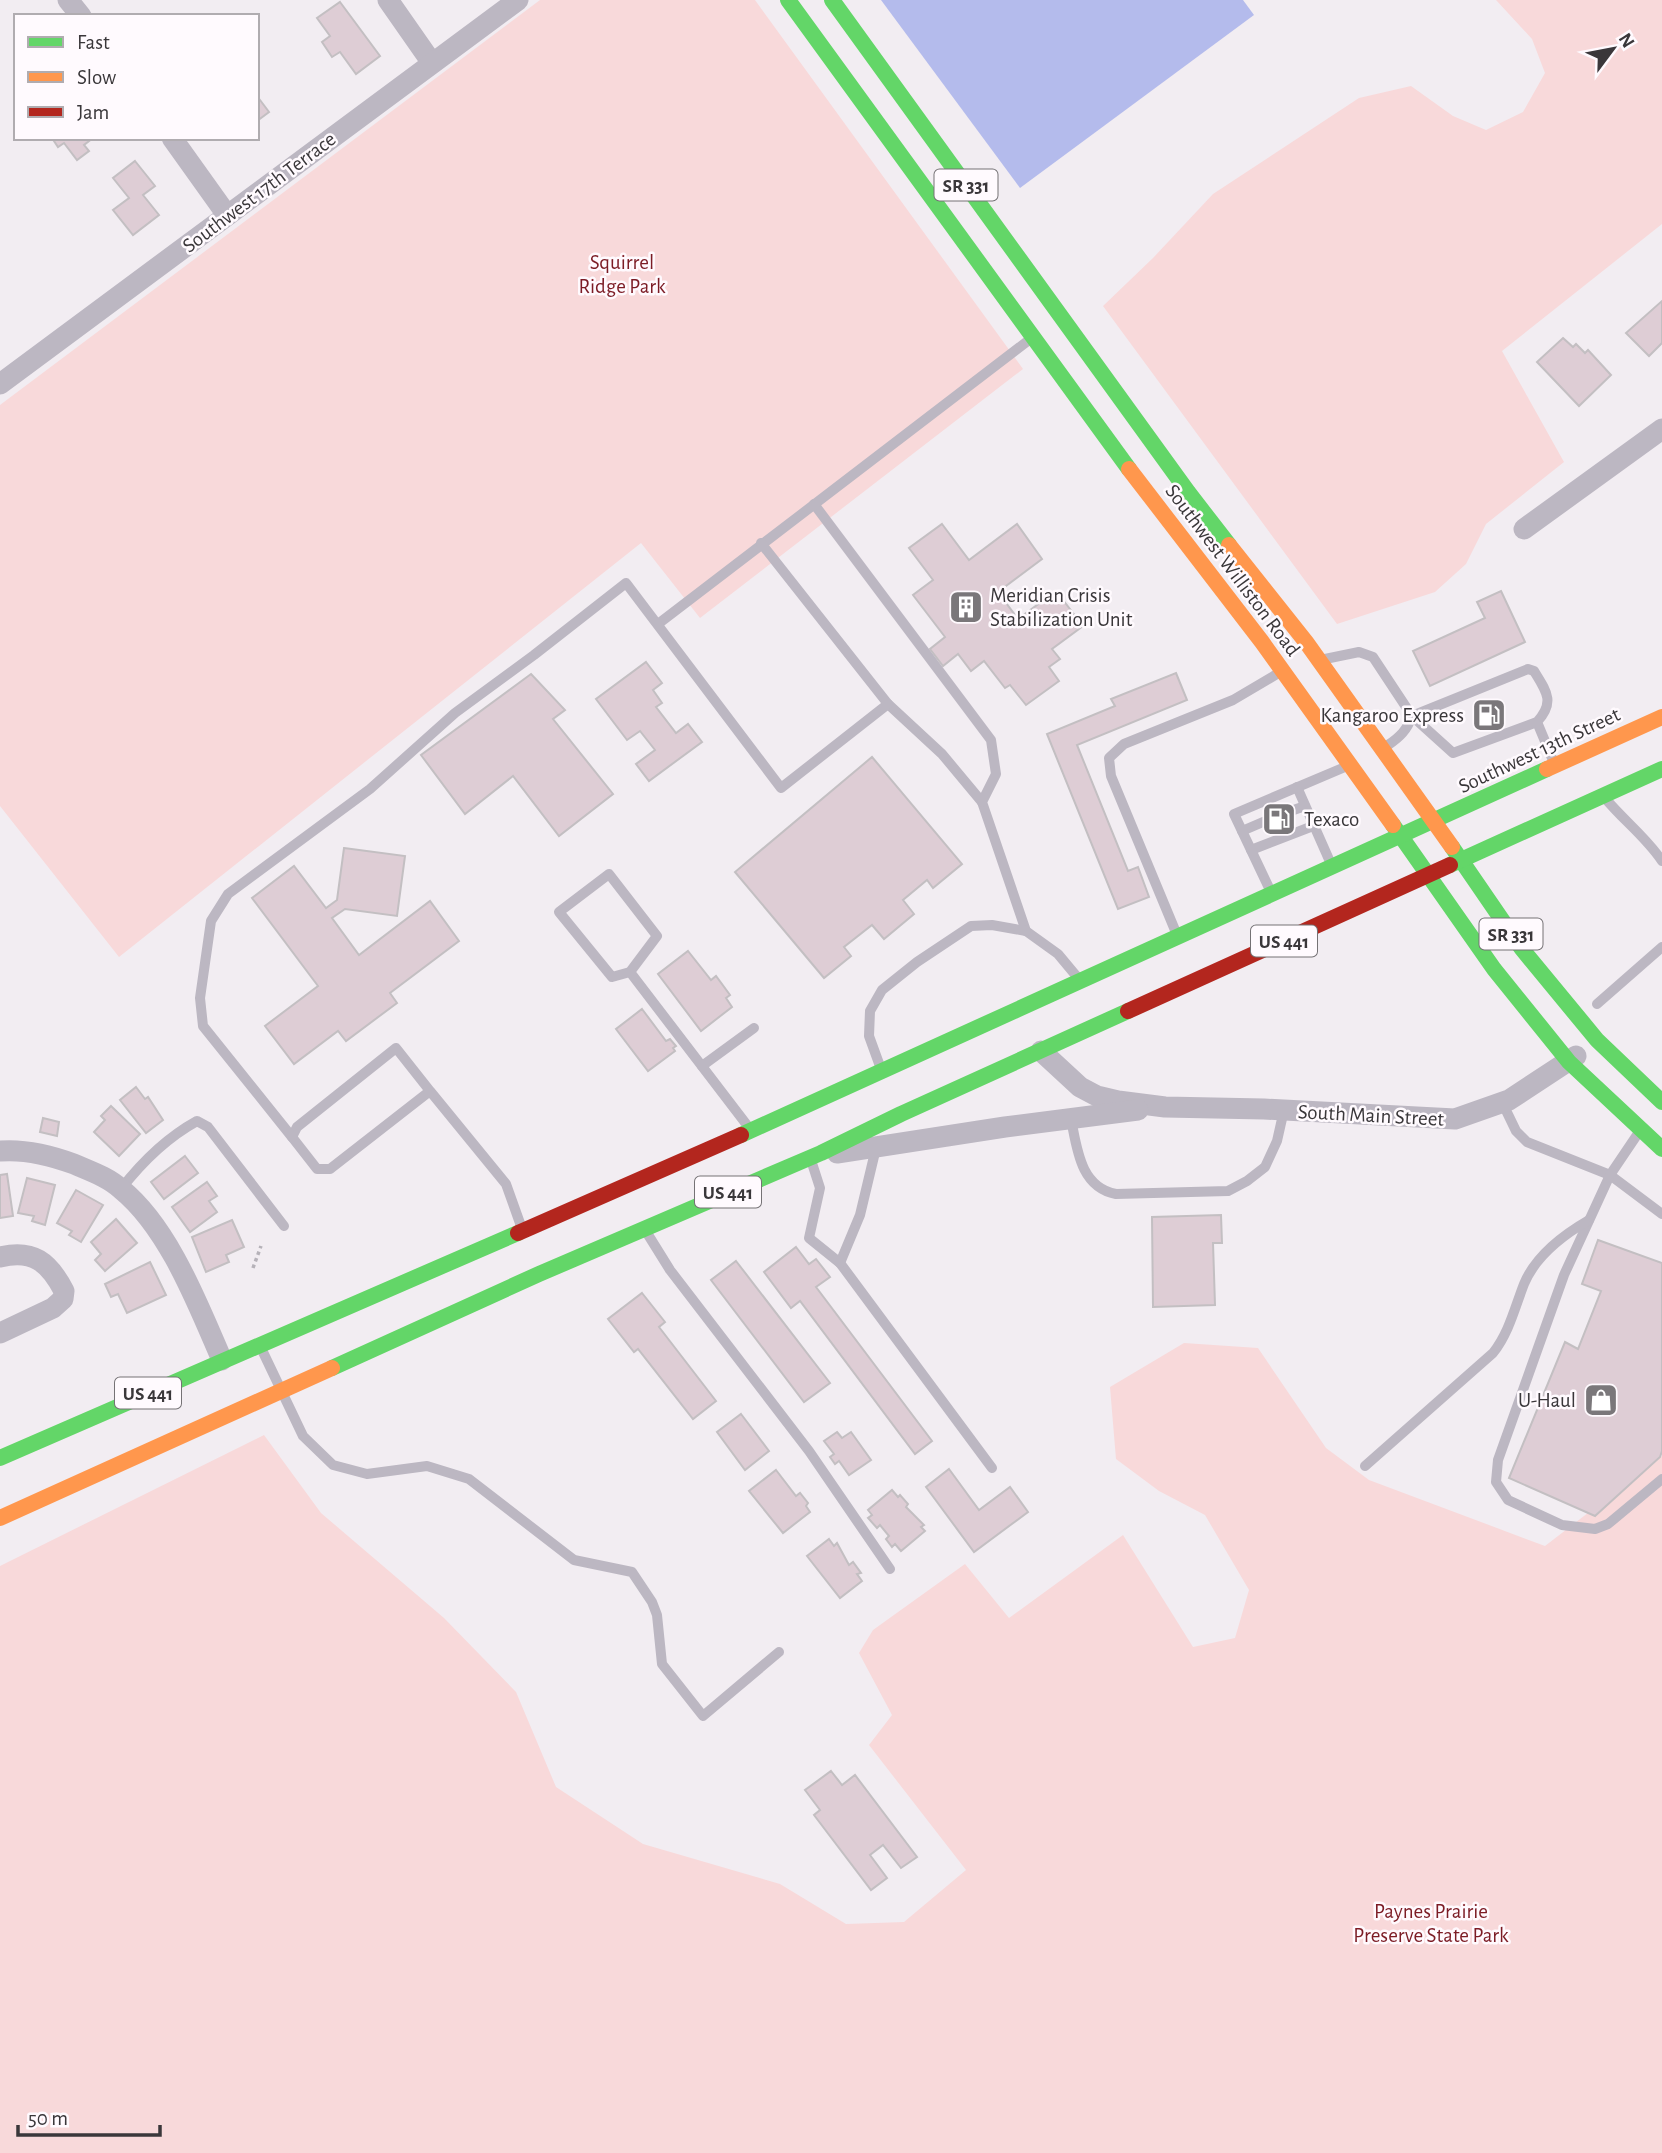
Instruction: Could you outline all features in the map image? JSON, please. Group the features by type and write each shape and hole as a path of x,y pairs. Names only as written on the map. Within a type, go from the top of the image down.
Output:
{"main road":[{"name":"Southwest Williston Road","path":"788,0 1047,326 1188,492 1319,661 1522,949 1597,1040 1662,1102"},
{"name":"Southwest Williston Road","path":"832,0 1047,326 1165,518 1283,670 1494,969 1569,1062 1662,1149"},
{"name":"Southwest 13th Street","path":"1434,821 1662,717"},
{"name":"US 441","path":"0,1518 241,1402 282,1390 537,1268 644,1227 815,1155 898,1108 1041,1051 1662,769"},
{"name":"US 441","path":"0,1458 225,1366 260,1344 525,1237 752,1131 885,1077 938,1047 1434,821"},
{"path":"938,1047 986,1041"},
{"path":"1013,1043 1041,1051"}],"street":[{"path":"68,0 79,14"},
{"path":"388,0 432,63"},
{"name":"Southwest 17th Terrace","path":"0,384 518,0"},
{"path":"173,140 228,215"},
{"path":"1524,529 1662,429"},
{"name":"South Main Street","path":"1041,1051 1080,1087 1097,1096 1165,1107 1455,1119 1502,1102 1569,1062 1597,1040"},
{"name":"South Main Street","path":"815,1155 846,1153 1005,1127 1165,1107"},
{"path":"0,1152 56,1157 98,1174 121,1189 144,1213 190,1287 225,1366"},
{"path":"0,1257 12,1254 38,1259 49,1266 64,1291 63,1299 53,1307 0,1333"}],"lane":[{"path":"658,624 1047,326"},
{"path":"814,504 991,740 996,774 982,802"},
{"path":"761,543 888,704 942,754 982,802 1026,931"},
{"path":"430,1091 330,1169 317,1169 203,1026 201,998 211,921 228,894 370,789 455,713 626,583 781,788 888,704"},
{"path":"1319,661 1359,652 1373,657 1412,716 1453,753 1537,722 1547,711 1548,699 1534,671 1528,669 1412,716 1408,727 1399,738 1383,749"},
{"path":"1178,938 1111,776 1109,758 1124,744 1233,700 1283,670"},
{"path":"1537,722 1555,766"},
{"path":"1272,895 1234,814 1351,765"},
{"path":"1297,787 1332,867"},
{"path":"1604,796 1662,860"},
{"path":"1285,813 1305,806"},
{"path":"1242,831 1270,819"},
{"path":"1251,850 1313,826"},
{"path":"609,874 657,936 630,972 612,977 559,912 609,874"},
{"path":"885,1077 869,1036 870,1011 882,990 917,962 971,926 992,925 1026,931 1058,954 1082,982"},
{"path":"1597,1004 1662,947"},
{"path":"630,972 752,1131"},
{"path":"702,1066 754,1028"},
{"path":"292,1137 297,1127 396,1048 506,1184 525,1237"},
{"path":"1502,1102 1516,1131 1527,1142 1610,1175 1662,1214"},
{"path":"1071,1119 1080,1162 1092,1182 1107,1193 1228,1191 1265,1167 1277,1141 1284,1110"},
{"path":"121,1189 135,1171 156,1152 197,1121 208,1127 284,1226"},
{"path":"1640,1130 1610,1175 1564,1275 1498,1460 1496,1482 1508,1500 1562,1525 1595,1529 1608,1524 1662,1479"},
{"path":"840,1263 860,1215 876,1148"},
{"path":"815,1155 820,1188 809,1238 840,1263 992,1468"},
{"path":"1365,1466 1493,1353 1502,1342 1525,1281 1538,1260 1569,1231 1589,1220"},
{"path":"644,1227 670,1270 809,1451 890,1569"},
{"path":"260,1344 303,1436 333,1465 367,1474 426,1466 469,1479 574,1560 632,1572 652,1602 657,1615 662,1664 703,1716 779,1652"}],"path":[{"path":"253,1268 261,1246"}],"green space":[{"name":"Squirrel Ridge Park","path":"540,0 755,0 1023,369 700,618 641,543 119,957 0,806 0,405"},
{"path":"1496,0 1662,0 1662,224 1502,351 1564,462 1486,524 1466,564 1435,592 1337,624 1103,306 1213,194 1359,98 1411,86 1453,116 1486,130 1523,112 1545,73 1532,39"},
{"name":"Paynes Prairie Preserve State Park","path":"1184,1343 1258,1348 1326,1448 1369,1480 1545,1546 1662,1456 1662,2153 0,2153 0,1566 264,1435 321,1513 444,1618 516,1692 556,1787 643,1844 780,1884 846,1924 904,1922 966,1870 869,1745 892,1715 859,1653 873,1630 965,1564 1009,1618 1123,1535 1193,1647 1235,1638 1249,1590 1205,1515 1159,1491 1116,1459 1110,1387"}],"water":[{"path":"881,0 1243,0 1254,15 1020,188"}],"building":[{"path":"340,2 380,56 356,74 340,52 332,57 322,42 330,36 317,18"},
{"path":"259,99 269,112 259,120"},
{"path":"53,140 90,140 84,145 89,151 77,160 64,143 58,147"},
{"path":"135,161 155,186 143,195 159,215 133,235 113,210 129,198 113,178"},
{"path":"1662,301 1662,343 1649,356 1626,333"},
{"path":"1563,338 1573,347 1576,344 1585,353 1588,350 1611,375 1579,406 1537,362"},
{"name":"Meridian Crisis Stabilization Unit","path":"942,524 969,560 1017,524 1042,559 998,592 1018,619 1056,591 1083,626 1052,649 1060,659 1049,667 1059,681 1026,705 1010,685 1005,688 984,661 971,671 958,654 943,666 930,649 945,637 913,595 933,580 909,548"},
{"path":"1501,591 1525,642 1430,686 1413,651 1485,618 1477,602"},
{"path":"646,662 662,683 653,690 662,703 656,707 676,733 688,724 702,742 649,781 636,764 655,750 640,731 627,740 596,699"},
{"path":"1176,673 1187,700 1077,745 1128,871 1138,867 1149,897 1118,909 1047,734 1115,706 1111,699"},
{"path":"531,674 565,710 553,719 613,794 559,836 513,776 465,814 421,755"},
{"path":"872,757 962,864 933,888 927,880 903,900 914,914 884,939 872,925 844,947 851,956 824,978 735,872"},
{"path":"344,848 405,856 397,916 345,909 332,918 359,955 430,901 459,941 390,993 397,1003 346,1041 338,1031 294,1064 265,1026 318,986 252,898 294,866 326,908 337,900"},
{"path":"688,951 711,980 716,976 730,995 726,998 732,1007 701,1031 658,974"},
{"path":"642,1009 666,1041 670,1039 676,1046 673,1048 675,1051 648,1071 616,1029"},
{"path":"136,1087 145,1099 148,1097 163,1120 146,1133 120,1100"},
{"path":"111,1106 140,1134 119,1156 94,1132 105,1120 101,1116"},
{"path":"43,1118 59,1122 57,1136 40,1132"},
{"path":"185,1156 198,1173 164,1199 151,1182"},
{"path":"7,1174 13,1216 0,1218 0,1175"},
{"path":"27,1178 55,1185 45,1225 32,1221 34,1216 18,1213"},
{"path":"207,1182 217,1196 209,1201 217,1212 190,1232 172,1207"},
{"path":"76,1190 103,1205 81,1242 69,1235 72,1231 57,1223"},
{"path":"1221,1215 1222,1243 1213,1243 1215,1305 1153,1307 1152,1217"},
{"path":"116,1219 137,1243 105,1271 95,1260 101,1254 91,1242"},
{"path":"232,1220 244,1247 226,1255 229,1262 206,1272 192,1237"},
{"name":"U-Haul","path":"1598,1240 1662,1263 1662,1451 1660,1457 1595,1516 1509,1478 1565,1342 1578,1349 1601,1291 1582,1284"},
{"path":"796,1247 809,1264 816,1259 830,1277 816,1287 932,1441 915,1454 800,1301 791,1308 764,1272"},
{"path":"736,1261 830,1383 804,1402 711,1280"},
{"path":"150,1262 166,1295 127,1313 118,1294 111,1297 105,1284"},
{"path":"642,1293 665,1322 659,1327 716,1401 693,1419 638,1349 634,1352 608,1319"},
{"path":"741,1414 769,1451 745,1470 717,1432"},
{"path":"837,1432 842,1438 851,1432 871,1460 849,1475 839,1461 835,1464 830,1457 834,1454 824,1441"},
{"path":"949,1469 979,1510 1010,1487 1028,1512 974,1552 926,1487"},
{"path":"776,1470 796,1496 800,1493 808,1503 806,1506 810,1512 783,1533 749,1491"},
{"path":"892,1490 908,1504 906,1507 924,1525 921,1527 925,1531 901,1551 895,1544 892,1547 886,1539 889,1536 880,1525 877,1528 868,1518 872,1515 868,1510"},
{"path":"829,1539 834,1546 837,1543 849,1565 853,1562 861,1573 857,1574 862,1581 840,1598 807,1556"},
{"path":"831,1771 842,1785 855,1775 917,1857 901,1868 883,1845 870,1855 887,1878 871,1890 814,1815 820,1810 805,1790"}],"traffic: fast":[{"path":"788,0 1129,469"},
{"path":"832,0 1229,545"},
{"path":"741,1135 1547,769"},
{"path":"1450,865 1662,769"},
{"path":"1393,825 1494,969 1569,1062 1662,1149"},
{"path":"1452,847 1522,949 1597,1040 1662,1102"},
{"path":"332,1368 539,1274 821,1153 1128,1011"},
{"path":"0,1458 518,1233"}],"traffic: slow":[{"path":"1129,469 1262,642 1393,825"},
{"path":"1229,545 1306,642 1452,847"},
{"path":"1547,769 1662,717"},
{"path":"0,1518 332,1368"}],"traffic: jam":[{"path":"1128,1011 1450,865"},
{"path":"518,1233 741,1135"}],"place":[{"name":"Meridian Crisis Stabilization Unit","path":"966,607"},
{"name":"Kangaroo Express","path":"1489,715"},
{"name":"Texaco","path":"1279,819"},
{"name":"U-Haul","path":"1601,1400"}]}
